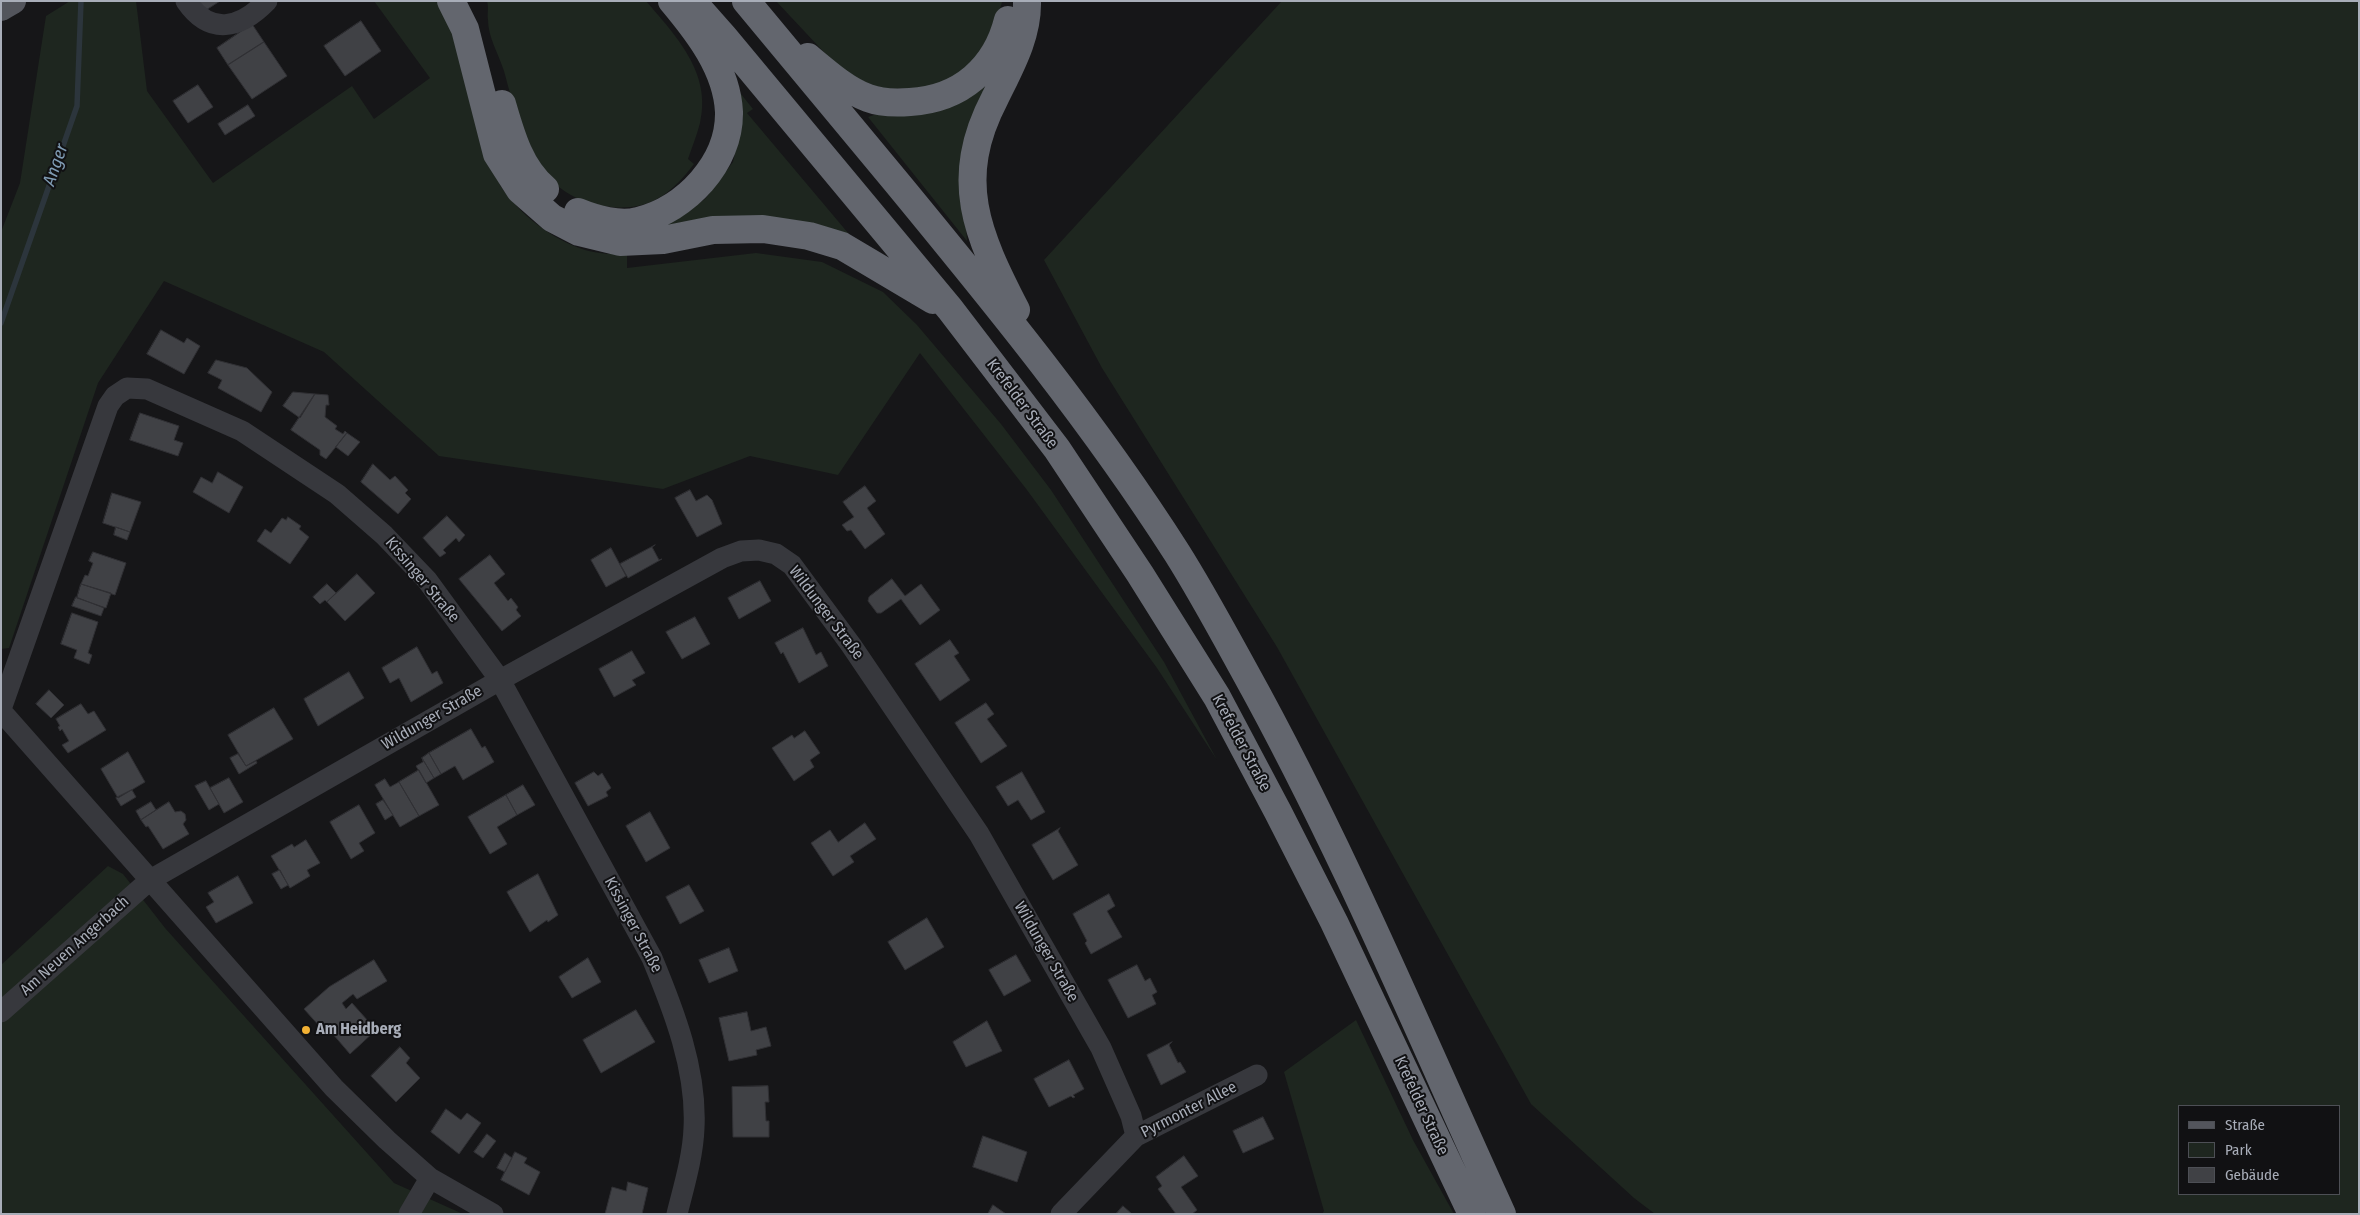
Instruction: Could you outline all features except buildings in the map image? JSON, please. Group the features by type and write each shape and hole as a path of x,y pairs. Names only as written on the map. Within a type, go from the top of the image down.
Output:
{"highway":[{"path":"451,1 465,29 497,154 520,190 552,218 579,232 620,242 663,240 713,230 763,229 809,236 842,246 950,309"},
{"path":"466,1 479,28 514,142 533,179 564,205 597,220 637,222 678,204 706,176 720,156 726,135 729,111 721,76 703,38 672,1"},
{"name":"Krefelder Straße","path":"692,1 950,309 1057,449 1140,574 1217,696 1334,922 1472,1214"},
{"path":"749,5 834,79 868,98 895,103 941,97 962,88 981,73 997,52 1006,32 1010,13 1009,1"},
{"path":"1027,1 1027,19 1014,61 990,107 978,136 972,164 972,189 976,215 986,249 1041,361"},
{"path":"749,5 954,251 1041,361"},
{"name":"Krefelder Straße","path":"1041,361 1114,460 1177,554 1277,729 1357,893 1502,1214"}],"main road":[{"path":"1,8 12,1"}],"street":[{"path":"186,1 203,19 221,26 240,22 267,1"},
{"name":"Kissinger Straße","path":"1,710 108,406 115,396 127,388 147,389 242,431 337,494 384,534 427,580 500,680 652,958 671,1003 686,1057 691,1089 694,1128 685,1185 677,1214"},
{"name":"Wildunger Straße","path":"150,880 500,680 722,558 741,552 759,550 776,554 792,565 851,645 979,834 1101,1048 1131,1116 1136,1136"},
{"path":"1,710 334,1088 387,1140 430,1178 492,1214"},
{"name":"Am Neuen Angerbach","path":"1,1012 150,880"},
{"name":"Pyrmonter Allee","path":"1061,1214 1136,1136 1257,1075"},
{"path":"409,1214 430,1178"}],"green space":[{"path":"70,1 136,1 147,91 213,183 352,86 374,119 430,78 374,1 443,1 500,185 526,215 548,232 585,250 627,255 627,268 756,253 822,262 883,292 917,325 1001,424 1051,490 1164,662 1217,760 1157,668 1027,490 920,353 838,475 750,456 663,489 439,456 324,352 164,281 98,383 9,648 1,649 1,232 20,183 46,16"},
{"path":"487,1 646,1 689,56 701,88 700,123 688,159 694,164 677,184 649,203 637,206 611,207 585,201 565,191 548,177 535,159 517,117 504,71 488,26"},
{"path":"776,1 1002,2 993,34 964,74 934,88 884,89 860,80 834,63"},
{"path":"1282,1 2359,1 2359,1214 1655,1214 1634,1198 1531,1104 1277,647 1102,368 1044,260"},
{"path":"994,73 963,186 967,241 868,117"},
{"path":"737,89 753,109 747,113 859,246 651,230 705,199 733,162 743,117"},
{"path":"108,866 123,874 165,928 394,1183 463,1214 1,1214 1,965"},
{"path":"1356,1020 1413,1140 1454,1214 1322,1214 1324,1211 1284,1072"}],"waterway":[{"name":"Anger","path":"1,323 77,106 81,1"}],"place":[{"name":"Am Heidberg","path":"306,1030"}]}
